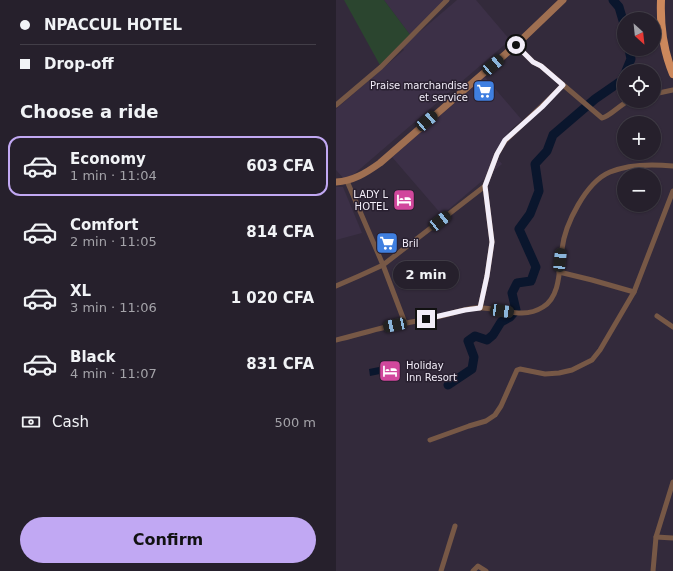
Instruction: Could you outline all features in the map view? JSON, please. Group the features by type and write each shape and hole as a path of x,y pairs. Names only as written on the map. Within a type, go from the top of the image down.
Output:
{"highway":[{"path":"661,0 660,15 663,42 666,59 673,74"}],"main road":[{"path":"336,182 347,181 364,174 380,163 516,45 563,0"}],"street":[{"path":"336,105 381,66 447,0"},
{"path":"516,45 533,62 541,66 602,118 605,118 618,108"},
{"path":"480,308 492,242 485,186 497,154 505,140 563,85"},
{"path":"661,93 673,90"},
{"path":"336,340 405,323 480,308 523,314 534,312 543,308 551,301 555,292 562,247 568,226 575,210 586,193 599,179 609,172 628,167 648,165 673,166"},
{"path":"347,181 384,264 405,323"},
{"path":"336,286 384,264 485,186"},
{"path":"430,440 486,421 495,416 517,370 520,369 545,374 559,373 572,370 592,360 600,350 634,292 673,191"},
{"path":"559,272 634,292"},
{"path":"657,316 673,327"},
{"path":"653,571 656,537 673,482"},
{"path":"441,571 455,526"},
{"path":"656,537 673,538"},
{"path":"473,571 478,566 486,571"}],"shaded area":[{"path":"384,0 447,0 411,36"},
{"path":"457,0 476,0 510,40 346,181 336,170 336,109 404,50 402,47"},
{"path":"485,77 522,120 508,132 512,137 493,153 502,164 442,215 392,157"},
{"path":"336,187 343,187 362,233 336,240"}],"green space":[{"path":"344,0 384,0 411,36 381,67"}],"water":[{"path":"379,367 380,374 370,376 369,369"}],"waterway":[{"path":"613,0 619,7 620,12"},
{"path":"629,64 630,56"},
{"path":"448,385 472,369 474,357 468,341 475,336 487,340 493,335 501,322 510,317 516,310 512,293 517,283 531,281 536,267 519,229 530,214 539,191 535,164 547,151 553,135 595,99 617,84"}],"place":[{"name":"Praise marchandise et service","path":"484,91"},
{"name":"LADY L HOTEL","path":"404,200"},
{"name":"Bril","path":"387,243"},
{"name":"Holiday Inn Resort","path":"390,371"}],"route":[{"path":"426,319 480,308 492,242 485,186 500,147 505,140 542,107 563,85 541,66 533,62 516,45"}]}
